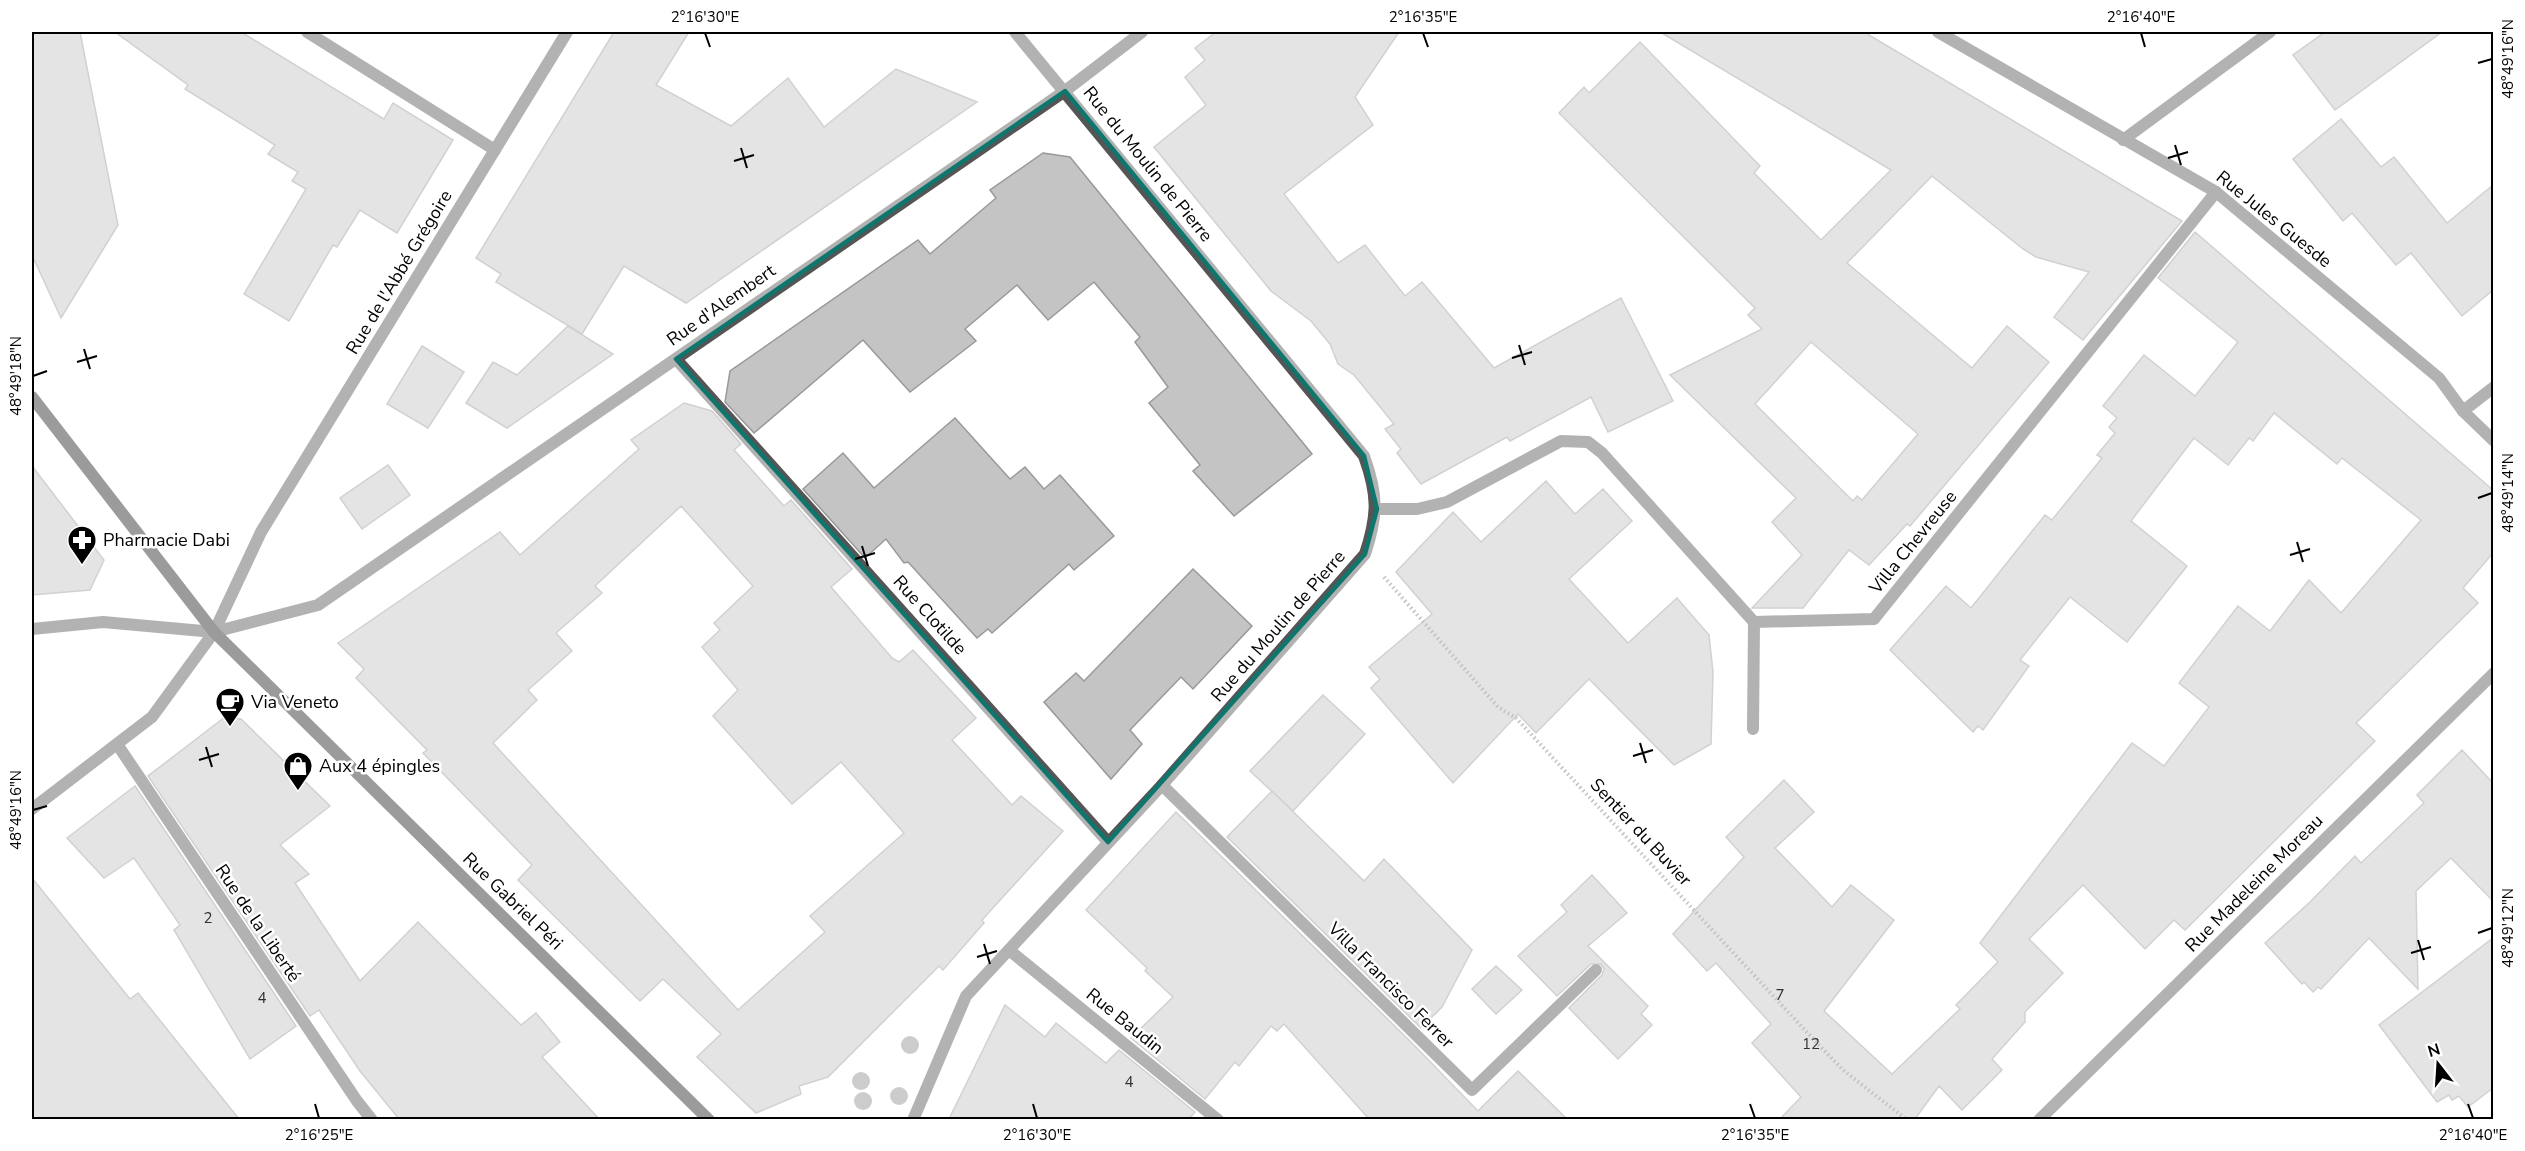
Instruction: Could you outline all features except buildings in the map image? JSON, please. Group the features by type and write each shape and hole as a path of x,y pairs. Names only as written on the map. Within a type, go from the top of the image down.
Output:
{"main road":[{"name":"Rue Gabriel Péri","path":"32,397 214,632 709,1119"}],"street":[{"path":"307,32 495,150"},
{"name":"Rue de l'Abbé Grégoire","path":"32,808 152,717 214,632 261,532 567,32"},
{"name":"Rue du Moulin de Pierre","path":"913,1119 966,996 1162,785 1365,555 1377,509 1373,482 1364,456 1015,32"},
{"name":"Rue d'Alembert","path":"32,629 103,622 214,632 318,605 1065,91 1142,32"},
{"name":"Rue Jules Guesde","path":"1938,32 2216,192 2439,378 2463,411 2493,441"},
{"path":"2123,140 2270,32"},
{"name":"Villa Chevreuse","path":"1754,622 1874,619 2216,192"},
{"name":"Rue Clotilde","path":"676,359 1108,842"},
{"path":"2463,411 2493,387"},
{"path":"1377,509 1418,509 1447,502 1561,441 1588,442 1602,453 1754,622 1753,729"},
{"name":"Rue Madeleine Moreau","path":"2040,1119 2493,673"},
{"name":"Rue de la Liberté","path":"117,744 357,1101 372,1119"},
{"name":"Villa Francisco Ferrer","path":"1162,785 1472,1090 1596,970"},
{"name":"Rue Baudin","path":"1009,950 1218,1119"}],"path":[{"name":"Sentier du Buvier","path":"1365,555 1498,707 1516,718 1842,1070 1907,1119"}],"highlighted area":[{"path":"1065,91 1364,456 1377,509 1372,533 1365,554 1108,842 676,359"}],"place":[{"name":"Pharmacie Dabi","path":"82,566"},
{"name":"Via Veneto","path":"230,728"},
{"name":"Aux 4 épingles","path":"298,792"}]}
